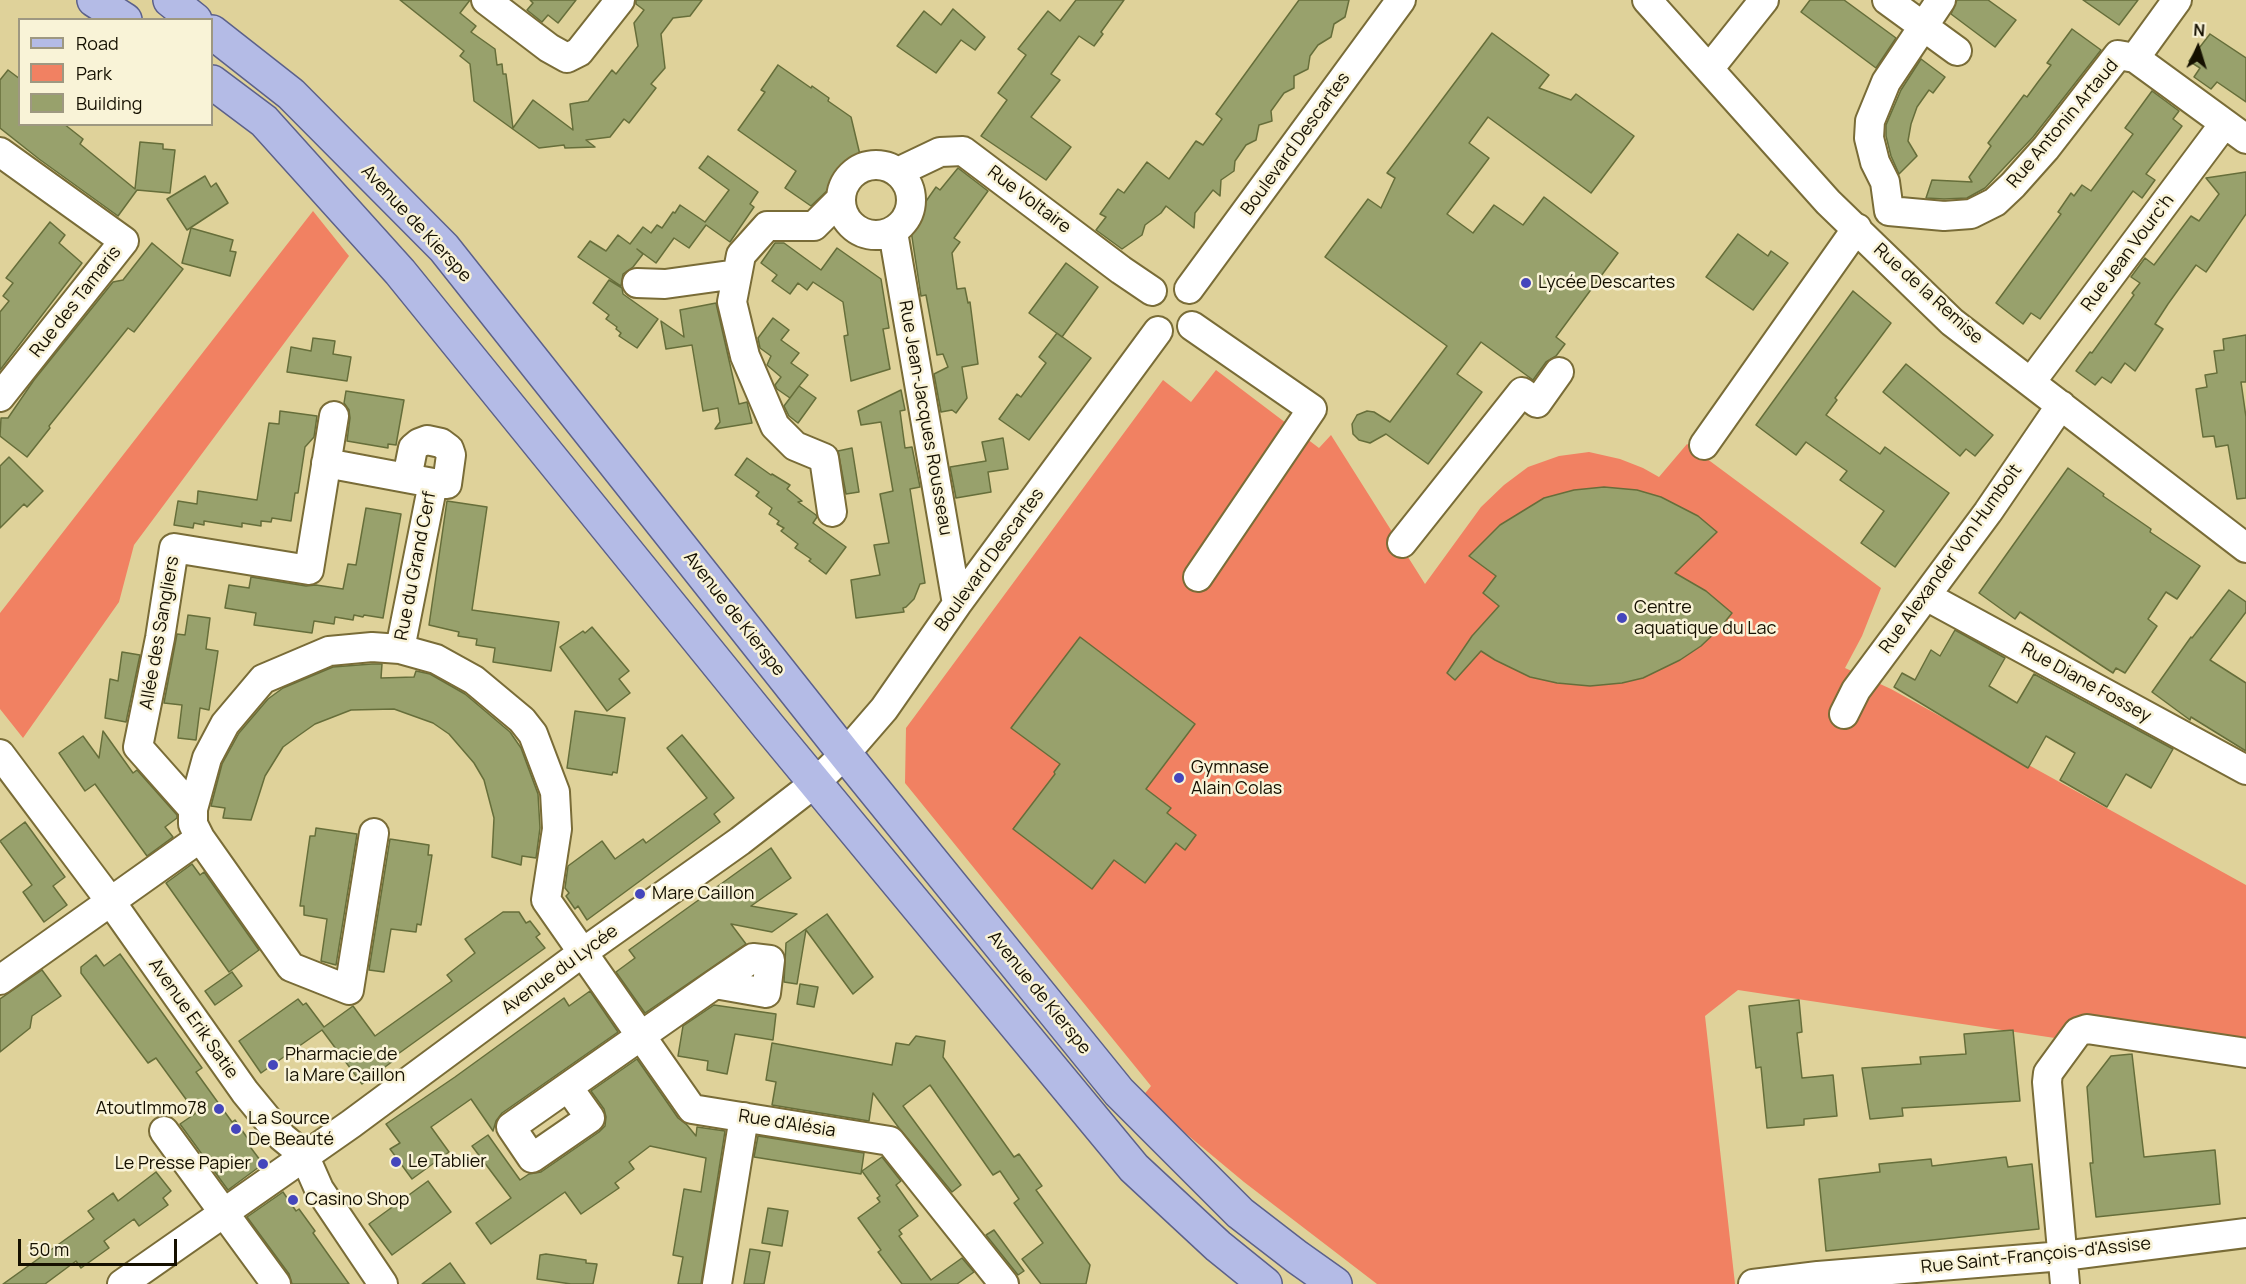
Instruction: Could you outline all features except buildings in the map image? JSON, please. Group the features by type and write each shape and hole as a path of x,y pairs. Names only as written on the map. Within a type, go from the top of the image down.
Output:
{"main road":[{"path":"94,0 122,18"},
{"path":"170,0 192,18"},
{"name":"Avenue de Kierspe","path":"213,33 291,94 444,248 845,754 1119,1092 1240,1213 1335,1284"},
{"name":"Avenue de Kierspe","path":"213,83 264,121 400,272 815,783 1134,1168 1218,1246 1265,1284"},
{"path":"628,553 687,601 810,745 845,754"},
{"path":"815,783 853,792 967,930 1032,984"}],"street":[{"path":"486,0 549,48 567,58 579,52 620,0"},
{"name":"Boulevard Descartes","path":"1190,289 1401,0"},
{"name":"Rue de la Remise","path":"1647,0 1828,202 1952,322 2246,548"},
{"path":"1709,69 1764,0"},
{"path":"1887,0 1957,51"},
{"path":"1704,445 1861,233 1889,211 1885,182 1875,162 1869,138 1870,121 1886,82 1941,0"},
{"path":"2177,0 2135,58 2235,131"},
{"name":"Rue Antonin Artaud","path":"1889,211 1944,216 1971,214 1995,202 2046,148 2118,55 2135,58"},
{"name":"Rue Jean Vourc'h","path":"2031,382 2235,131"},
{"name":"Rue Voltaire","path":"898,172 940,152 963,151 1152,291"},
{"name":"Rue des Tamaris","path":"0,152 124,242 0,397"},
{"path":"875,165 898,172 910,189 912,202 911,209 902,224 893,232 879,236 867,235 856,229 842,212 841,200 844,185 851,175 861,168 875,165"},
{"path":"832,512 824,458 795,446 775,426 746,356 732,302 741,255 766,226 814,226 841,200"},
{"name":"Rue Jean-Jacques Rousseau","path":"893,232 957,604"},
{"path":"637,283 665,284 737,274"},
{"path":"1174,282 1190,289 1198,303 1198,311 1192,326 1179,334 1171,335 1158,331 1152,325 1146,312 1148,297 1152,291 1158,286 1174,282"},
{"path":"1192,326 1312,409 1198,577"},
{"name":"Boulevard Descartes","path":"815,783 845,754 884,709 957,604 1158,331"},
{"path":"1402,543 1522,392 1537,403 1559,372"},
{"name":"Rue Alexander Von Humbolt","path":"1844,714 1856,690 1988,512 2061,405"},
{"name":"Allée des Sangliers","path":"193,809 138,747 160,638 174,548 309,570 334,416"},
{"name":"Rue du Grand Cerf","path":"326,463 420,480 400,649"},
{"name":"Rue Diane Fossey","path":"1926,596 2246,770"},
{"name":"Rue d'Alésia","path":"193,809 207,758 225,724 263,679 328,651 372,647 400,649 436,659 474,680 522,720 533,734 555,792 557,829 546,900 692,1109 890,1141 1004,1284"},
{"name":"Avenue Erik Satie","path":"0,754 111,902 245,1092 282,1137 304,1155 319,1189 383,1284"},
{"name":"Avenue du Lycée","path":"122,1284 151,1275 225,1214 304,1155 351,1124 582,953 740,841 815,783"},
{"path":"193,809 193,824 200,838 291,967 349,990 374,833"},
{"path":"0,980 200,838"},
{"path":"568,1087 716,984"},
{"path":"2065,1284 2046,1082 2048,1073 2078,1032 2087,1029 2246,1053"},
{"path":"717,1284 744,1117"},
{"path":"164,1131 276,1284"},
{"name":"Rue Saint-François-d'Assise","path":"1753,1284 1818,1276 2063,1256 2246,1233"}],"green space":[{"path":"313,211 349,256 134,545 119,602 23,738 0,709 0,613"},
{"path":"1216,370 1319,448 1331,435 1425,584 1481,507 1504,485 1528,467 1559,456 1589,452 1620,459 1659,477 1687,444 1881,588 1862,636 1845,668 1891,689 2246,885 2246,1067 1738,990 1705,1016 1735,1284 1377,1284 1244,1182 1142,1097 1151,1086 905,783 906,728 1163,380 1191,402"}],"place":[{"name":"Lycée Descartes","path":"1526,283"},
{"name":"Centre aquatique du Lac","path":"1622,618"},
{"name":"Gymnase Alain Colas","path":"1179,778"},
{"name":"Mare Caillon","path":"640,894"},
{"name":"Pharmacie de la Mare Caillon","path":"273,1065"},
{"name":"AtoutImmo78","path":"219,1109"},
{"name":"La Source De Beauté","path":"236,1129"},
{"name":"Le Tablier","path":"396,1162"},
{"name":"Le Presse Papier","path":"263,1164"},
{"name":"Casino Shop","path":"293,1200"}]}
